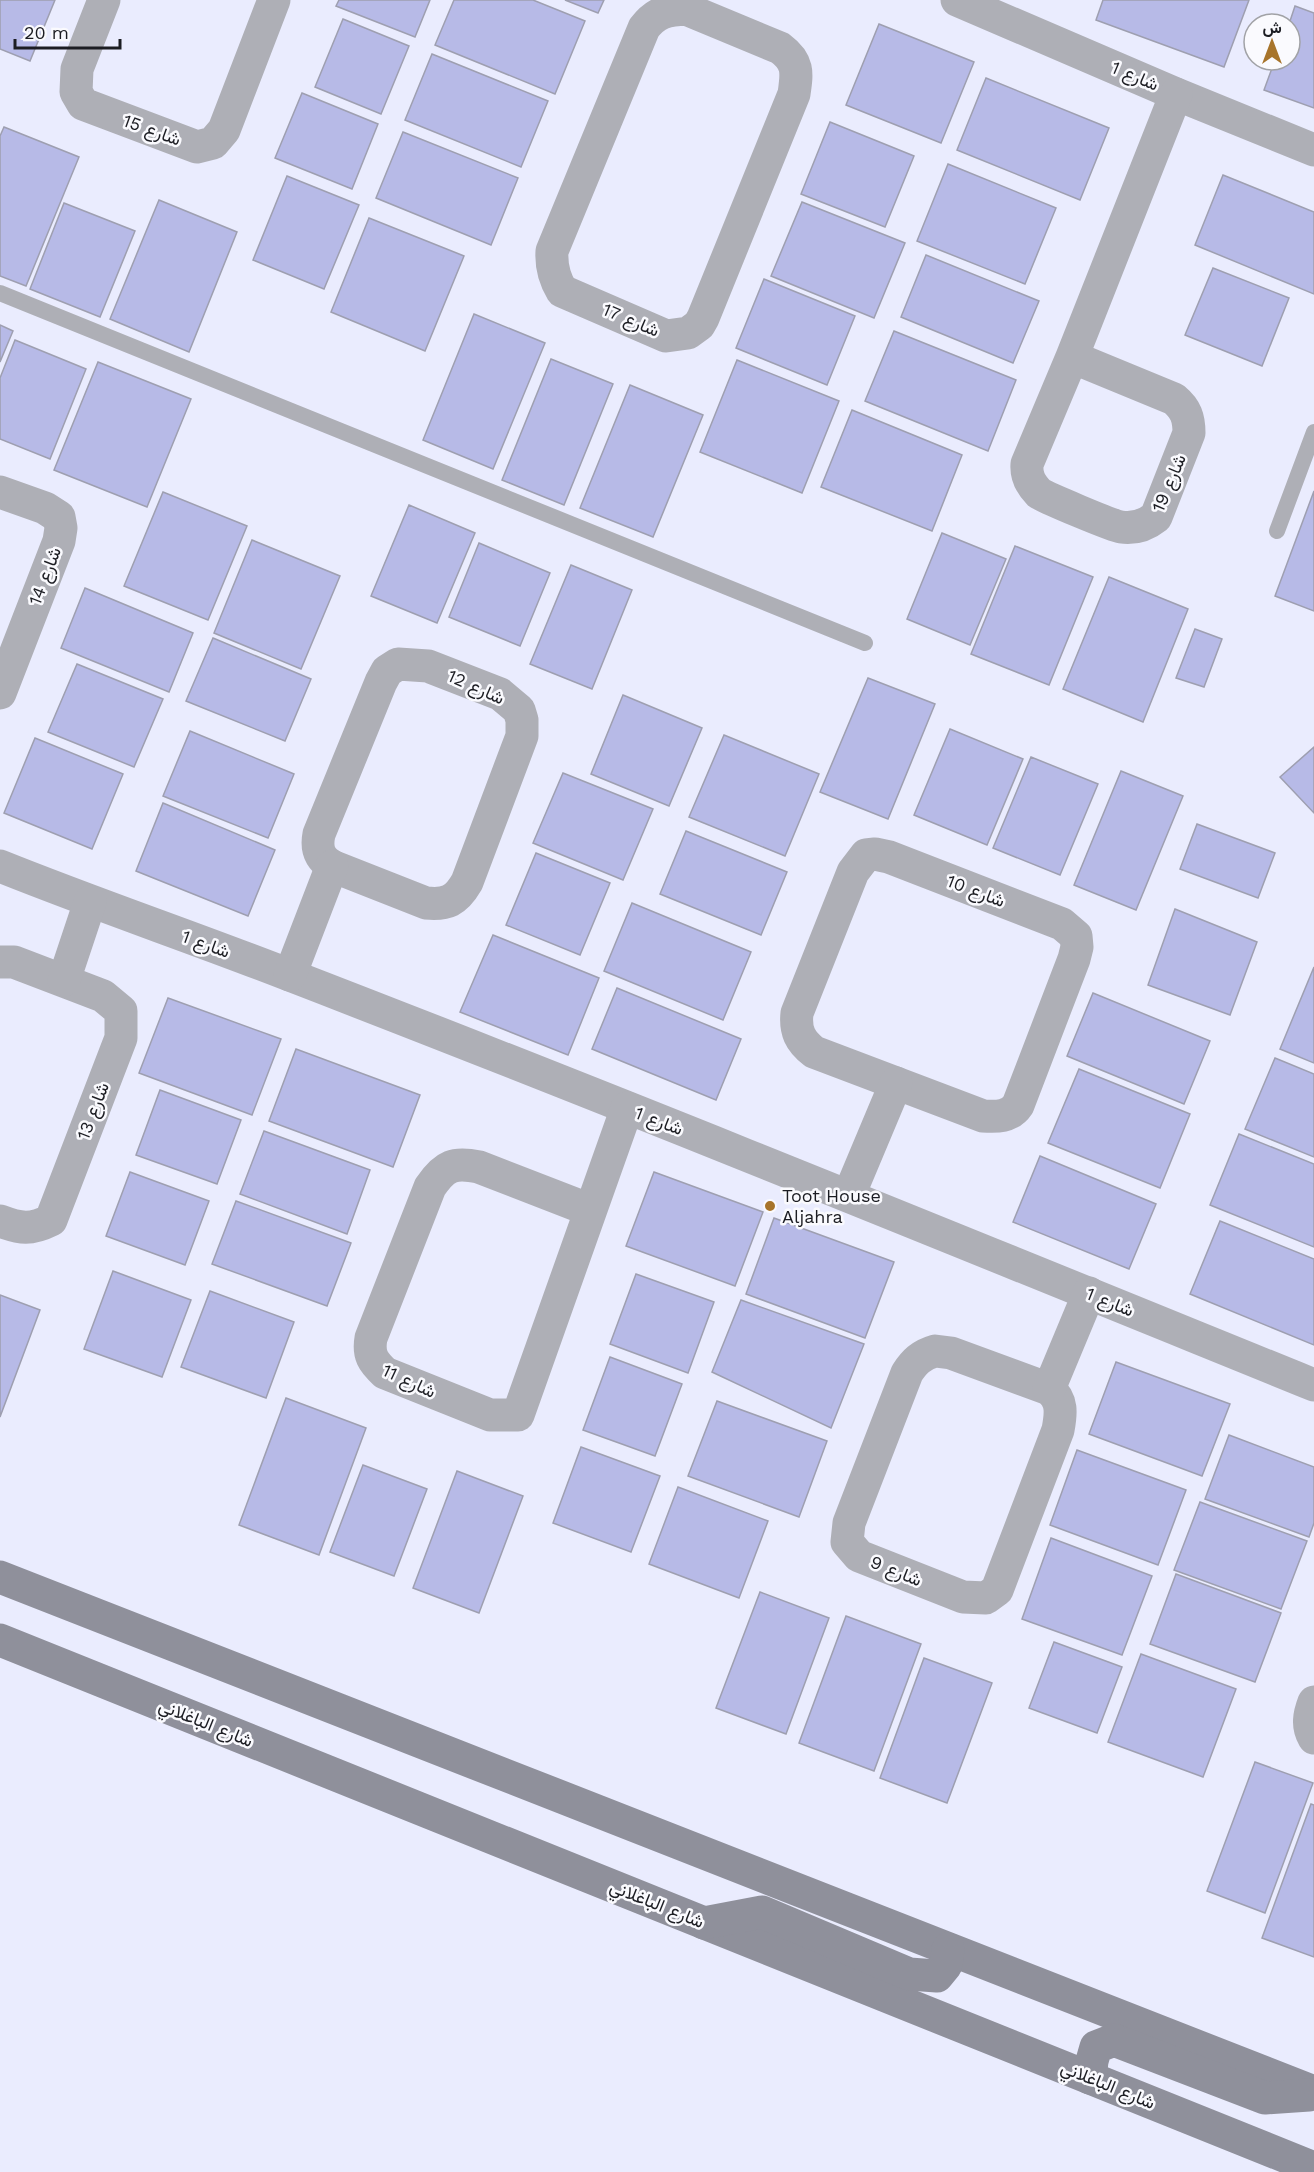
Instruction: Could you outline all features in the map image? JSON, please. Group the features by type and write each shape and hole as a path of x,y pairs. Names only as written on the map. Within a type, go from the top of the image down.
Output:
{"main road":[{"path":"0,1577 1314,2094"},
{"name":"شارع الباغلاني","path":"0,1640 1314,2168"},
{"path":"704,1923 762,1912 909,1974 937,1976 946,1965 948,1949"},
{"path":"1089,2078 1096,2047 1114,2040 1265,2098 1314,2094"}],"street":[{"name":"شارع 15","path":"104,0 77,69 76,92 83,104 197,147 213,143 224,130 274,0"},
{"name":"شارع 1","path":"957,0 1176,94 1314,150"},
{"name":"شارع 17","path":"688,4 789,54 796,66 796,78 794,94 703,318 699,325 688,333 666,336 562,291 555,280 551,259 552,251 644,28 651,19 663,11 688,4"},
{"name":"شارع 19","path":"1072,357 1174,399 1184,408 1189,419 1189,433 1156,517 1145,525 1121,527 1041,495 1031,483 1027,473 1027,464 1176,94"},
{"name":"شارع 14","path":"0,492 45,508 59,517 61,528 59,541 0,693"},
{"name":"شارع 12","path":"398,664 428,666 500,694 519,710 522,720 522,736 466,882 461,892 453,900 440,904 426,903 332,866 324,861 318,852 319,834 387,671 398,664"},
{"name":"شارع 10","path":"866,855 889,857 1062,924 1076,936 1077,947 1074,959 1014,1111 996,1117 983,1116 896,1083 814,1053 803,1043 797,1033 797,1013 853,872 866,855"},
{"name":"شارع 1","path":"0,866 90,902 290,975 849,1195 1314,1385"},
{"path":"290,975 332,866"},
{"path":"64,980 90,902"},
{"name":"شارع 13","path":"0,962 14,962 64,980 103,996 121,1011 121,1038 51,1220 35,1228 15,1227 0,1221"},
{"path":"849,1195 896,1083"},
{"name":"شارع 11","path":"590,1210 479,1167 463,1164 450,1166 439,1174 430,1187 372,1338 370,1354 376,1364 385,1373 490,1415 518,1415 627,1108"},
{"path":"1049,1389 1089,1293"},
{"name":"شارع 9","path":"935,1351 951,1353 1049,1389 1059,1402 1061,1415 1058,1430 996,1590 986,1598 963,1597 858,1556 851,1549 847,1542 849,1522 907,1373 913,1363 923,1354 935,1351"},
{"path":"1314,1702 1309,1720 1314,1738"}],"lane":[{"path":"0,293 865,643"},
{"path":"1277,531 1314,432"}],"building":[{"path":"0,0 55,0 30,61 0,49"},
{"path":"339,0 430,0 415,37 336,6"},
{"path":"454,0 533,0 585,21 555,94 435,45"},
{"path":"565,0 604,0 598,13"},
{"path":"1103,0 1249,0 1245,12 1242,12 1242,19 1224,67 1096,20"},
{"path":"1295,6 1314,13 1314,108 1264,90 1271,72 1302,72 1302,12 1293,12"},
{"path":"343,19 409,46 381,114 315,87"},
{"path":"879,24 974,62 941,143 846,105"},
{"path":"432,54 548,101 521,167 405,120"},
{"path":"986,78 1109,128 1080,200 957,150"},
{"path":"302,93 378,124 352,189 275,158"},
{"path":"830,122 914,156 885,227 801,194"},
{"path":"4,127 79,157 26,286 0,276 0,136"},
{"path":"403,132 518,178 491,245 376,198"},
{"path":"948,164 1056,208 1025,284 917,241"},
{"path":"1223,175 1314,212 1314,294 1195,245"},
{"path":"287,176 359,205 324,289 253,260"},
{"path":"159,200 237,232 189,352 110,319"},
{"path":"802,202 905,243 874,318 771,276"},
{"path":"64,203 135,231 100,317 30,289"},
{"path":"369,218 464,256 425,351 331,312"},
{"path":"926,255 1039,301 1013,363 901,317"},
{"path":"1213,268 1289,298 1262,366 1185,335"},
{"path":"764,279 855,316 827,385 736,348"},
{"path":"474,314 545,343 493,469 423,440"},
{"path":"0,325 13,331 0,362"},
{"path":"894,331 1016,380 988,451 865,401"},
{"path":"15,340 86,369 50,459 0,439 0,378"},
{"path":"551,359 613,384 564,505 502,480"},
{"path":"737,360 839,401 802,493 700,452"},
{"path":"98,362 191,399 147,507 54,470"},
{"path":"630,385 703,415 653,537 580,508"},
{"path":"852,410 962,455 932,531 821,487"},
{"path":"1314,491 1314,611 1275,596"},
{"path":"163,492 247,526 208,620 124,586"},
{"path":"409,505 475,533 437,623 371,596"},
{"path":"942,533 1006,559 970,645 907,619"},
{"path":"252,540 340,576 301,669 214,633"},
{"path":"479,543 550,573 520,646 449,617"},
{"path":"1015,546 1093,577 1049,685 971,654"},
{"path":"571,565 632,590 592,689 530,664"},
{"path":"1109,577 1188,609 1143,722 1063,689"},
{"path":"85,588 193,633 169,692 61,648"},
{"path":"1195,629 1222,639 1204,687 1176,678"},
{"path":"213,638 311,679 285,741 186,701"},
{"path":"77,664 163,699 134,767 48,732"},
{"path":"868,678 935,704 888,819 820,792"},
{"path":"623,695 702,728 669,806 591,774"},
{"path":"950,729 1023,759 987,845 914,815"},
{"path":"190,731 294,774 268,838 163,796"},
{"path":"724,735 819,774 785,856 689,817"},
{"path":"35,738 123,774 92,849 4,813"},
{"path":"1314,747 1314,813 1280,777"},
{"path":"1031,757 1098,784 1060,875 993,848"},
{"path":"1121,771 1183,796 1136,910 1074,885"},
{"path":"563,773 653,809 623,880 533,843"},
{"path":"163,803 275,850 248,916 136,871"},
{"path":"1197,824 1275,853 1258,898 1180,869"},
{"path":"686,831 787,872 761,935 660,894"},
{"path":"536,853 610,883 580,955 506,925"},
{"path":"632,903 751,952 723,1020 604,971"},
{"path":"1175,909 1257,942 1230,1015 1148,985"},
{"path":"493,935 599,978 568,1055 460,1012"},
{"path":"1314,967 1314,1063 1280,1049"},
{"path":"617,988 741,1039 716,1100 592,1049"},
{"path":"1093,993 1210,1041 1184,1104 1067,1056"},
{"path":"168,998 281,1039 252,1115 139,1073"},
{"path":"296,1049 420,1095 393,1167 269,1121"},
{"path":"1275,1058 1314,1074 1314,1157 1245,1129"},
{"path":"1079,1069 1190,1114 1160,1188 1048,1143"},
{"path":"160,1090 241,1120 217,1184 136,1155"},
{"path":"264,1131 370,1170 347,1234 240,1194"},
{"path":"1239,1134 1314,1164 1314,1247 1210,1205"},
{"path":"1040,1156 1156,1204 1129,1269 1013,1222"},
{"path":"130,1172 209,1201 185,1265 106,1236"},
{"path":"654,1172 763,1212 735,1286 626,1246"},
{"path":"236,1201 351,1243 327,1306 212,1264"},
{"path":"774,1218 894,1262 865,1338 746,1294"},
{"path":"1220,1221 1314,1259 1314,1345 1190,1294"},
{"path":"113,1271 191,1300 162,1377 84,1349"},
{"path":"636,1274 714,1302 688,1373 610,1344"},
{"path":"210,1291 294,1322 266,1398 181,1367"},
{"path":"0,1295 40,1310 0,1417"},
{"path":"741,1300 864,1344 831,1428 712,1372"},
{"path":"610,1357 682,1384 655,1456 583,1430"},
{"path":"1116,1362 1230,1404 1202,1476 1089,1434"},
{"path":"286,1398 366,1428 319,1555 239,1525"},
{"path":"717,1401 827,1441 799,1517 688,1476"},
{"path":"1229,1435 1314,1467 1314,1523 1309,1537 1205,1499"},
{"path":"581,1447 660,1476 631,1552 553,1523"},
{"path":"1077,1450 1186,1490 1158,1565 1050,1525"},
{"path":"363,1465 427,1489 394,1576 330,1552"},
{"path":"457,1471 523,1496 479,1613 413,1588"},
{"path":"678,1487 768,1521 739,1598 649,1564"},
{"path":"1200,1502 1307,1541 1281,1609 1174,1570"},
{"path":"1051,1538 1152,1576 1122,1655 1022,1619"},
{"path":"1176,1574 1281,1613 1255,1682 1150,1644"},
{"path":"760,1592 829,1618 786,1734 716,1708"},
{"path":"846,1616 921,1644 874,1771 799,1743"},
{"path":"1054,1642 1122,1667 1097,1733 1029,1708"},
{"path":"1141,1654 1236,1689 1203,1777 1108,1742"},
{"path":"924,1658 992,1683 947,1803 880,1778"},
{"path":"1255,1762 1313,1783 1265,1913 1207,1891"},
{"path":"1311,1804 1314,1805 1314,1957 1262,1938"}],"place":[{"name":"Toot House Aljahra","path":"770,1206"}]}
